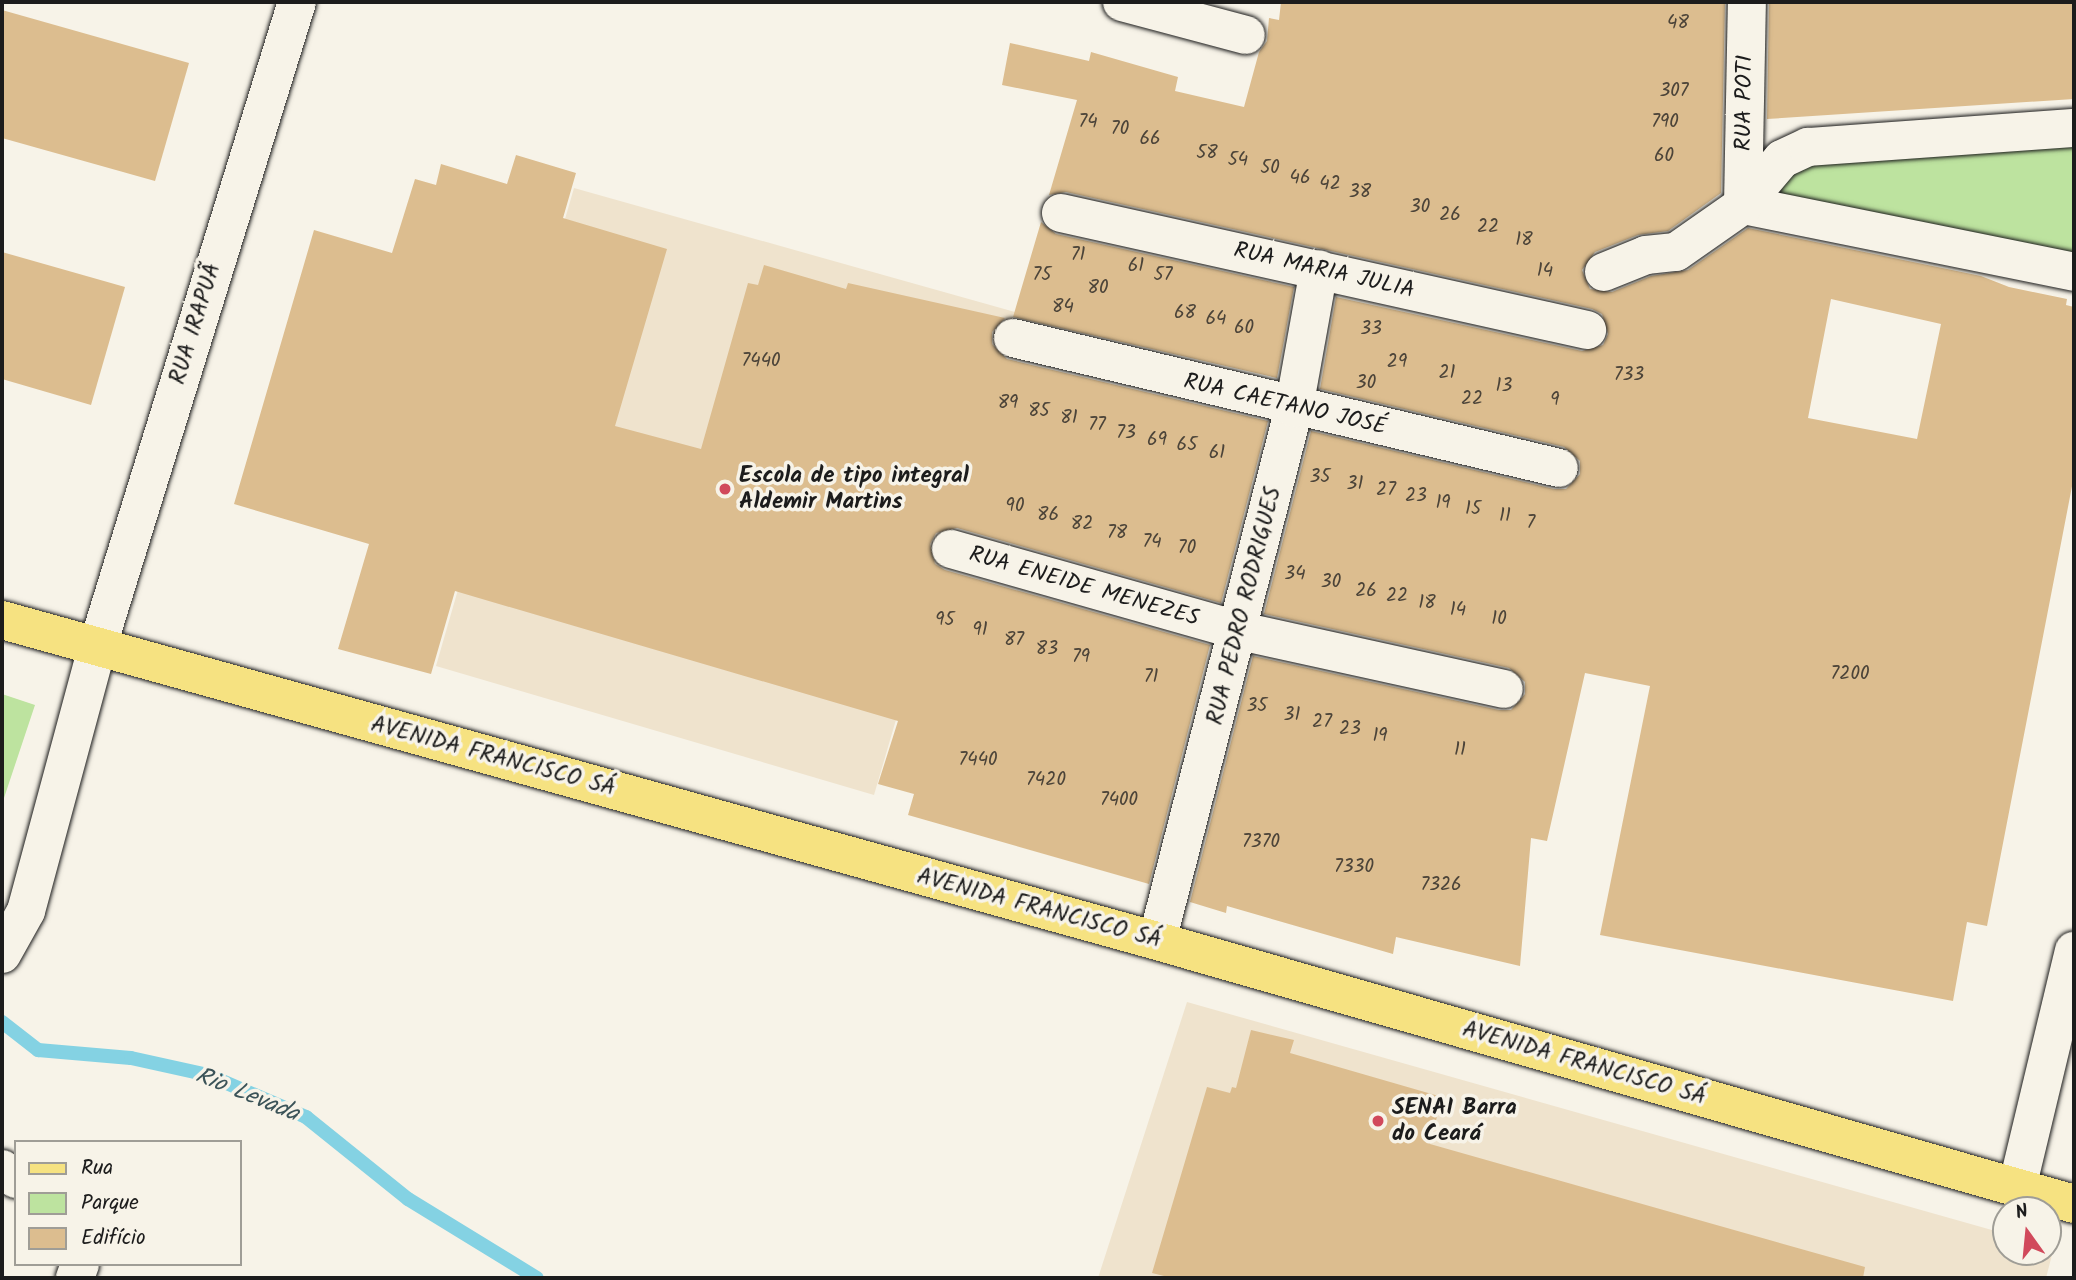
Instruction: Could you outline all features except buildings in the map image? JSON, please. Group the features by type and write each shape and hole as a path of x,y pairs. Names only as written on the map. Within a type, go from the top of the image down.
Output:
{"main road":[{"name":"AVENIDA FRANCISCO SÁ","path":"2,620 1157,941 2074,1204"}],"street":[{"name":"RUA IRAPUÃ","path":"2,954 26,911 97,648 298,2"},
{"path":"1122,2 1246,35"},
{"name":"RUA POTI","path":"1743,205 1747,2"},
{"path":"1604,272 1646,255 1676,252 1743,205 1782,159 1808,147 2074,128"},
{"path":"1743,205 2074,272"},
{"name":"RUA MARIA JULIA","path":"1060,213 1587,330"},
{"name":"RUA PEDRO RODRIGUES","path":"1157,941 1240,631 1294,408 1319,269"},
{"name":"RUA CAETANO JOSÉ","path":"1013,338 1294,408 1559,468"},
{"name":"RUA ENEIDE MENEZES","path":"951,549 1240,631 1504,689"},
{"path":"2017,1188 2074,951"}],"shaded area":[{"name":"Escola de tipo integral Aldemir Martins","path":"574,188 1015,312 874,795 436,666"},
{"name":"SENAI Barra do Ceará","path":"1187,1002 1992,1230 1992,1266 2049,1266 2046,1278 1098,1278"}],"green space":[{"path":"2074,134 2074,262 1779,195 1796,153"},
{"path":"2,694 35,705 2,804"}],"waterway":[{"name":"Rio Levada","path":"2,1022 38,1050 131,1058 208,1075 306,1117 408,1199 537,1278"}],"place":[{"name":"Escola de tipo integral Aldemir Martins","path":"725,489"},
{"name":"SENAI Barra do Ceará","path":"1378,1121"}]}
